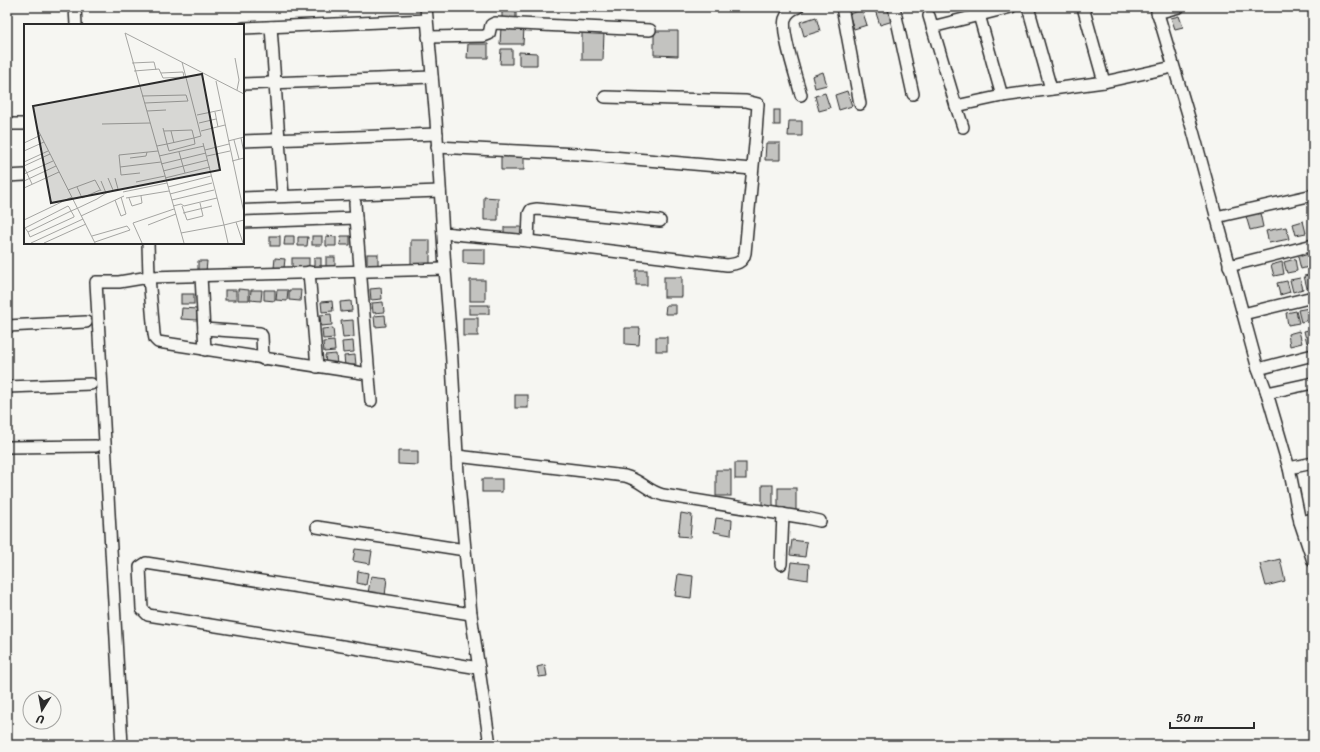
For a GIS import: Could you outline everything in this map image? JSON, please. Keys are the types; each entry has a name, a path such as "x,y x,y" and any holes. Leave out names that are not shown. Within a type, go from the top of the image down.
{"street":[{"path":"75,7 76,24"},
{"path":"426,7 437,134 451,344 456,456 471,614 490,745"},
{"path":"798,7 792,10 785,18 784,32 801,95"},
{"path":"842,7 860,104"},
{"path":"894,7 913,94"},
{"path":"963,127 930,22 979,15 1011,7"},
{"path":"1028,7 1051,89"},
{"path":"1083,7 1104,82"},
{"path":"1179,7 1157,10 1193,131 1258,369 1267,393 1289,468 1300,522 1313,561"},
{"path":"979,15 1002,96"},
{"path":"244,28 427,20"},
{"path":"428,37 484,36 489,34 491,25 495,23 650,30"},
{"path":"271,27 283,196"},
{"path":"956,106 1002,96 1104,82 1173,67"},
{"path":"244,84 432,77"},
{"path":"443,233 528,241 719,264 734,265 740,262 744,258 745,253 748,169 756,133 758,104 749,102 605,97"},
{"path":"7,124 24,124"},
{"path":"244,141 437,134"},
{"path":"437,147 577,154 748,169"},
{"path":"7,176 24,175"},
{"path":"244,198 440,191"},
{"path":"1216,217 1313,195"},
{"path":"355,203 371,401"},
{"path":"528,241 529,214 531,210 537,209 660,221"},
{"path":"244,222 356,218"},
{"path":"148,244 149,277 155,339 158,342 162,344 369,374"},
{"path":"1229,266 1313,245"},
{"path":"122,745 96,282 119,282 149,277 445,269"},
{"path":"309,272 317,367"},
{"path":"201,276 205,350"},
{"path":"1243,314 1313,297"},
{"path":"7,326 86,322"},
{"path":"204,329 260,333 262,336 263,359"},
{"path":"1258,369 1313,355"},
{"path":"1267,393 1313,383"},
{"path":"7,387 91,384"},
{"path":"7,447 96,446"},
{"path":"456,456 626,476 633,478 655,493 820,521"},
{"path":"1289,468 1313,462"},
{"path":"781,564 783,514"},
{"path":"1300,522 1313,519"},
{"path":"318,528 465,550"},
{"path":"471,614 146,563 140,567 142,609 148,615 479,668"}],"building":[{"path":"874,7 889,7 893,21 880,25"},
{"path":"502,10 516,11 516,20 502,20"},
{"path":"862,10 867,25 854,29 849,14"},
{"path":"1179,16 1183,27 1175,29 1171,18"},
{"path":"816,17 820,31 804,36 800,22"},
{"path":"501,27 524,28 523,44 500,44"},
{"path":"654,31 678,31 678,56 654,55"},
{"path":"582,32 604,32 603,60 582,60"},
{"path":"468,44 488,44 488,58 467,58"},
{"path":"501,49 512,49 512,64 500,64"},
{"path":"519,52 537,53 537,65 519,65"},
{"path":"823,72 827,85 815,88 812,76"},
{"path":"847,91 852,106 839,110 835,95"},
{"path":"825,93 830,108 819,111 815,96"},
{"path":"774,110 780,110 780,125 774,125"},
{"path":"789,121 802,121 802,136 788,136"},
{"path":"766,143 780,143 780,160 765,160"},
{"path":"501,153 524,154 524,170 501,170"},
{"path":"484,197 498,198 498,220 484,220"},
{"path":"1260,213 1263,227 1250,230 1246,216"},
{"path":"1303,221 1306,233 1296,235 1293,224"},
{"path":"504,227 521,227 520,237 504,236"},
{"path":"1286,227 1289,239 1269,243 1266,231"},
{"path":"270,236 280,236 280,246 270,246"},
{"path":"285,236 294,236 294,245 284,245"},
{"path":"312,236 322,236 322,245 312,245"},
{"path":"326,236 336,237 336,246 326,246"},
{"path":"341,236 350,236 350,245 340,245"},
{"path":"298,237 308,237 307,246 298,246"},
{"path":"411,240 430,240 430,266 411,266"},
{"path":"463,249 485,249 485,264 463,263"},
{"path":"367,254 378,254 378,269 367,269"},
{"path":"1309,254 1312,266 1301,269 1298,257"},
{"path":"326,257 335,257 335,268 326,268"},
{"path":"275,258 285,259 284,268 274,268"},
{"path":"292,258 309,258 309,267 292,267"},
{"path":"314,258 321,258 321,267 314,267"},
{"path":"1295,259 1297,271 1287,273 1284,262"},
{"path":"198,261 207,261 206,272 198,272"},
{"path":"1282,262 1284,274 1274,276 1271,265"},
{"path":"636,270 647,270 647,285 636,285"},
{"path":"1313,274 1313,286 1307,288 1304,276"},
{"path":"664,277 682,277 682,297 664,297"},
{"path":"1300,278 1303,289 1293,292 1290,280"},
{"path":"470,280 485,280 485,301 470,301"},
{"path":"1287,281 1290,292 1280,295 1277,283"},
{"path":"381,288 382,299 371,300 370,289"},
{"path":"238,289 249,290 249,300 238,300"},
{"path":"225,290 236,290 236,300 225,300"},
{"path":"251,290 262,290 261,301 250,300"},
{"path":"264,290 275,290 275,301 264,300"},
{"path":"277,290 288,290 287,301 276,300"},
{"path":"289,290 301,290 300,301 289,300"},
{"path":"181,294 194,294 194,304 181,304"},
{"path":"332,301 333,311 322,312 321,302"},
{"path":"351,301 352,311 341,312 340,302"},
{"path":"383,302 384,312 373,313 372,303"},
{"path":"469,305 489,305 489,314 469,314"},
{"path":"666,305 676,305 676,314 665,314"},
{"path":"182,308 197,309 197,320 181,319"},
{"path":"1309,308 1312,319 1301,322 1298,310"},
{"path":"1296,311 1299,323 1288,325 1286,313"},
{"path":"331,314 332,325 321,326 320,315"},
{"path":"385,315 386,326 375,327 374,316"},
{"path":"463,318 478,318 478,336 463,336"},
{"path":"353,320 354,337 343,338 341,321"},
{"path":"333,328 334,338 323,339 322,329"},
{"path":"625,328 640,328 639,345 625,344"},
{"path":"1313,329 1313,342 1307,343 1304,331"},
{"path":"1299,331 1302,343 1290,346 1288,334"},
{"path":"656,337 667,337 667,351 656,351"},
{"path":"334,341 335,351 324,352 323,342"},
{"path":"353,341 354,352 343,353 342,342"},
{"path":"336,354 337,365 326,366 325,355"},
{"path":"355,355 356,365 345,366 344,356"},
{"path":"515,395 528,395 528,408 515,408"},
{"path":"398,451 418,451 418,465 398,464"},
{"path":"735,463 746,463 746,479 735,479"},
{"path":"716,470 731,470 731,496 716,496"},
{"path":"482,479 502,479 502,492 482,492"},
{"path":"762,485 773,485 773,506 762,506"},
{"path":"778,488 796,488 796,511 778,511"},
{"path":"681,513 692,515 690,537 678,536"},
{"path":"716,518 732,520 731,535 714,532"},
{"path":"792,540 807,542 805,557 790,555"},
{"path":"355,549 372,551 370,564 353,561"},
{"path":"1280,559 1285,581 1266,586 1260,564"},
{"path":"791,562 809,564 808,580 789,577"},
{"path":"358,571 368,573 366,585 357,583"},
{"path":"678,574 693,576 691,598 675,596"},
{"path":"371,576 387,578 385,596 368,593"},
{"path":"545,665 547,676 539,677 537,667"}]}
